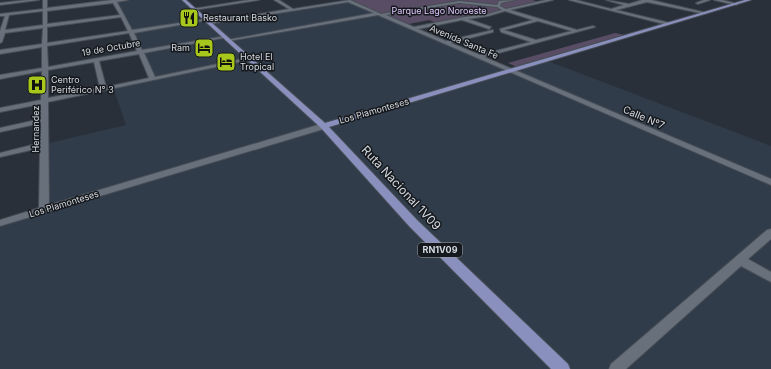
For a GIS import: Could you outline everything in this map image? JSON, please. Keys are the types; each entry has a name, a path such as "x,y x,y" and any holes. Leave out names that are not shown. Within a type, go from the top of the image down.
{"main road":[{"name":"RN1V09","path":"184,0 324,126"},
{"name":"Los Piamonteses","path":"324,126 749,0"},
{"name":"Ruta Nacional 1V09","path":"324,126 413,223 562,369"}],"street":[{"path":"0,4 37,0"},
{"name":"Hernandez","path":"44,210 46,45 45,0"},
{"path":"0,16 126,0"},
{"path":"194,9 212,4 257,0"},
{"path":"276,0 293,10"},
{"path":"311,0 322,5"},
{"path":"0,52 46,45 89,35 131,32 293,10 348,0"},
{"name":"Avenida Santa Fe","path":"348,0 510,71"},
{"path":"512,0 500,2 498,6 579,31"},
{"path":"413,29 462,18 488,15 507,9 551,0"},
{"path":"570,0 669,24"},
{"path":"574,0 612,10 648,0 705,13"},
{"path":"608,0 630,5"},
{"path":"698,3 708,0"},
{"path":"716,0 736,4"},
{"path":"114,1 131,32 153,79"},
{"name":"19 de Octubre","path":"0,77 450,1 498,6"},
{"path":"0,42 1,32 7,15"},
{"path":"1,32 122,16"},
{"path":"462,18 534,43"},
{"path":"445,43 540,19"},
{"path":"86,21 87,27"},
{"path":"480,58 592,27"},
{"path":"0,110 251,59"},
{"path":"96,60 103,89"},
{"name":"Calle Nº7","path":"510,71 771,182"},
{"path":"0,130 45,120"},
{"name":"Los Piamonteses","path":"0,223 324,126"},
{"path":"0,155 45,144"},
{"path":"616,369 771,233"},
{"path":"740,260 771,277"}],"shaded area":[{"path":"184,0 210,23 349,1 510,71 545,60 771,146 771,369 0,369 0,223 44,210 45,144 126,125 113,87 153,79 115,1"}],"green space":[{"name":"Parque Lago Noroeste","path":"349,0 532,0 540,2 488,15 437,23 429,20 404,25"},
{"path":"615,33 625,35 517,67 508,63"}],"place":[{"name":"Restaurant Basko","path":"189,18"},
{"name":"Ram","path":"204,48"},
{"name":"Hotel El Tropical","path":"226,62"},
{"name":"Centro Periférico N° 3","path":"37,85"}]}
